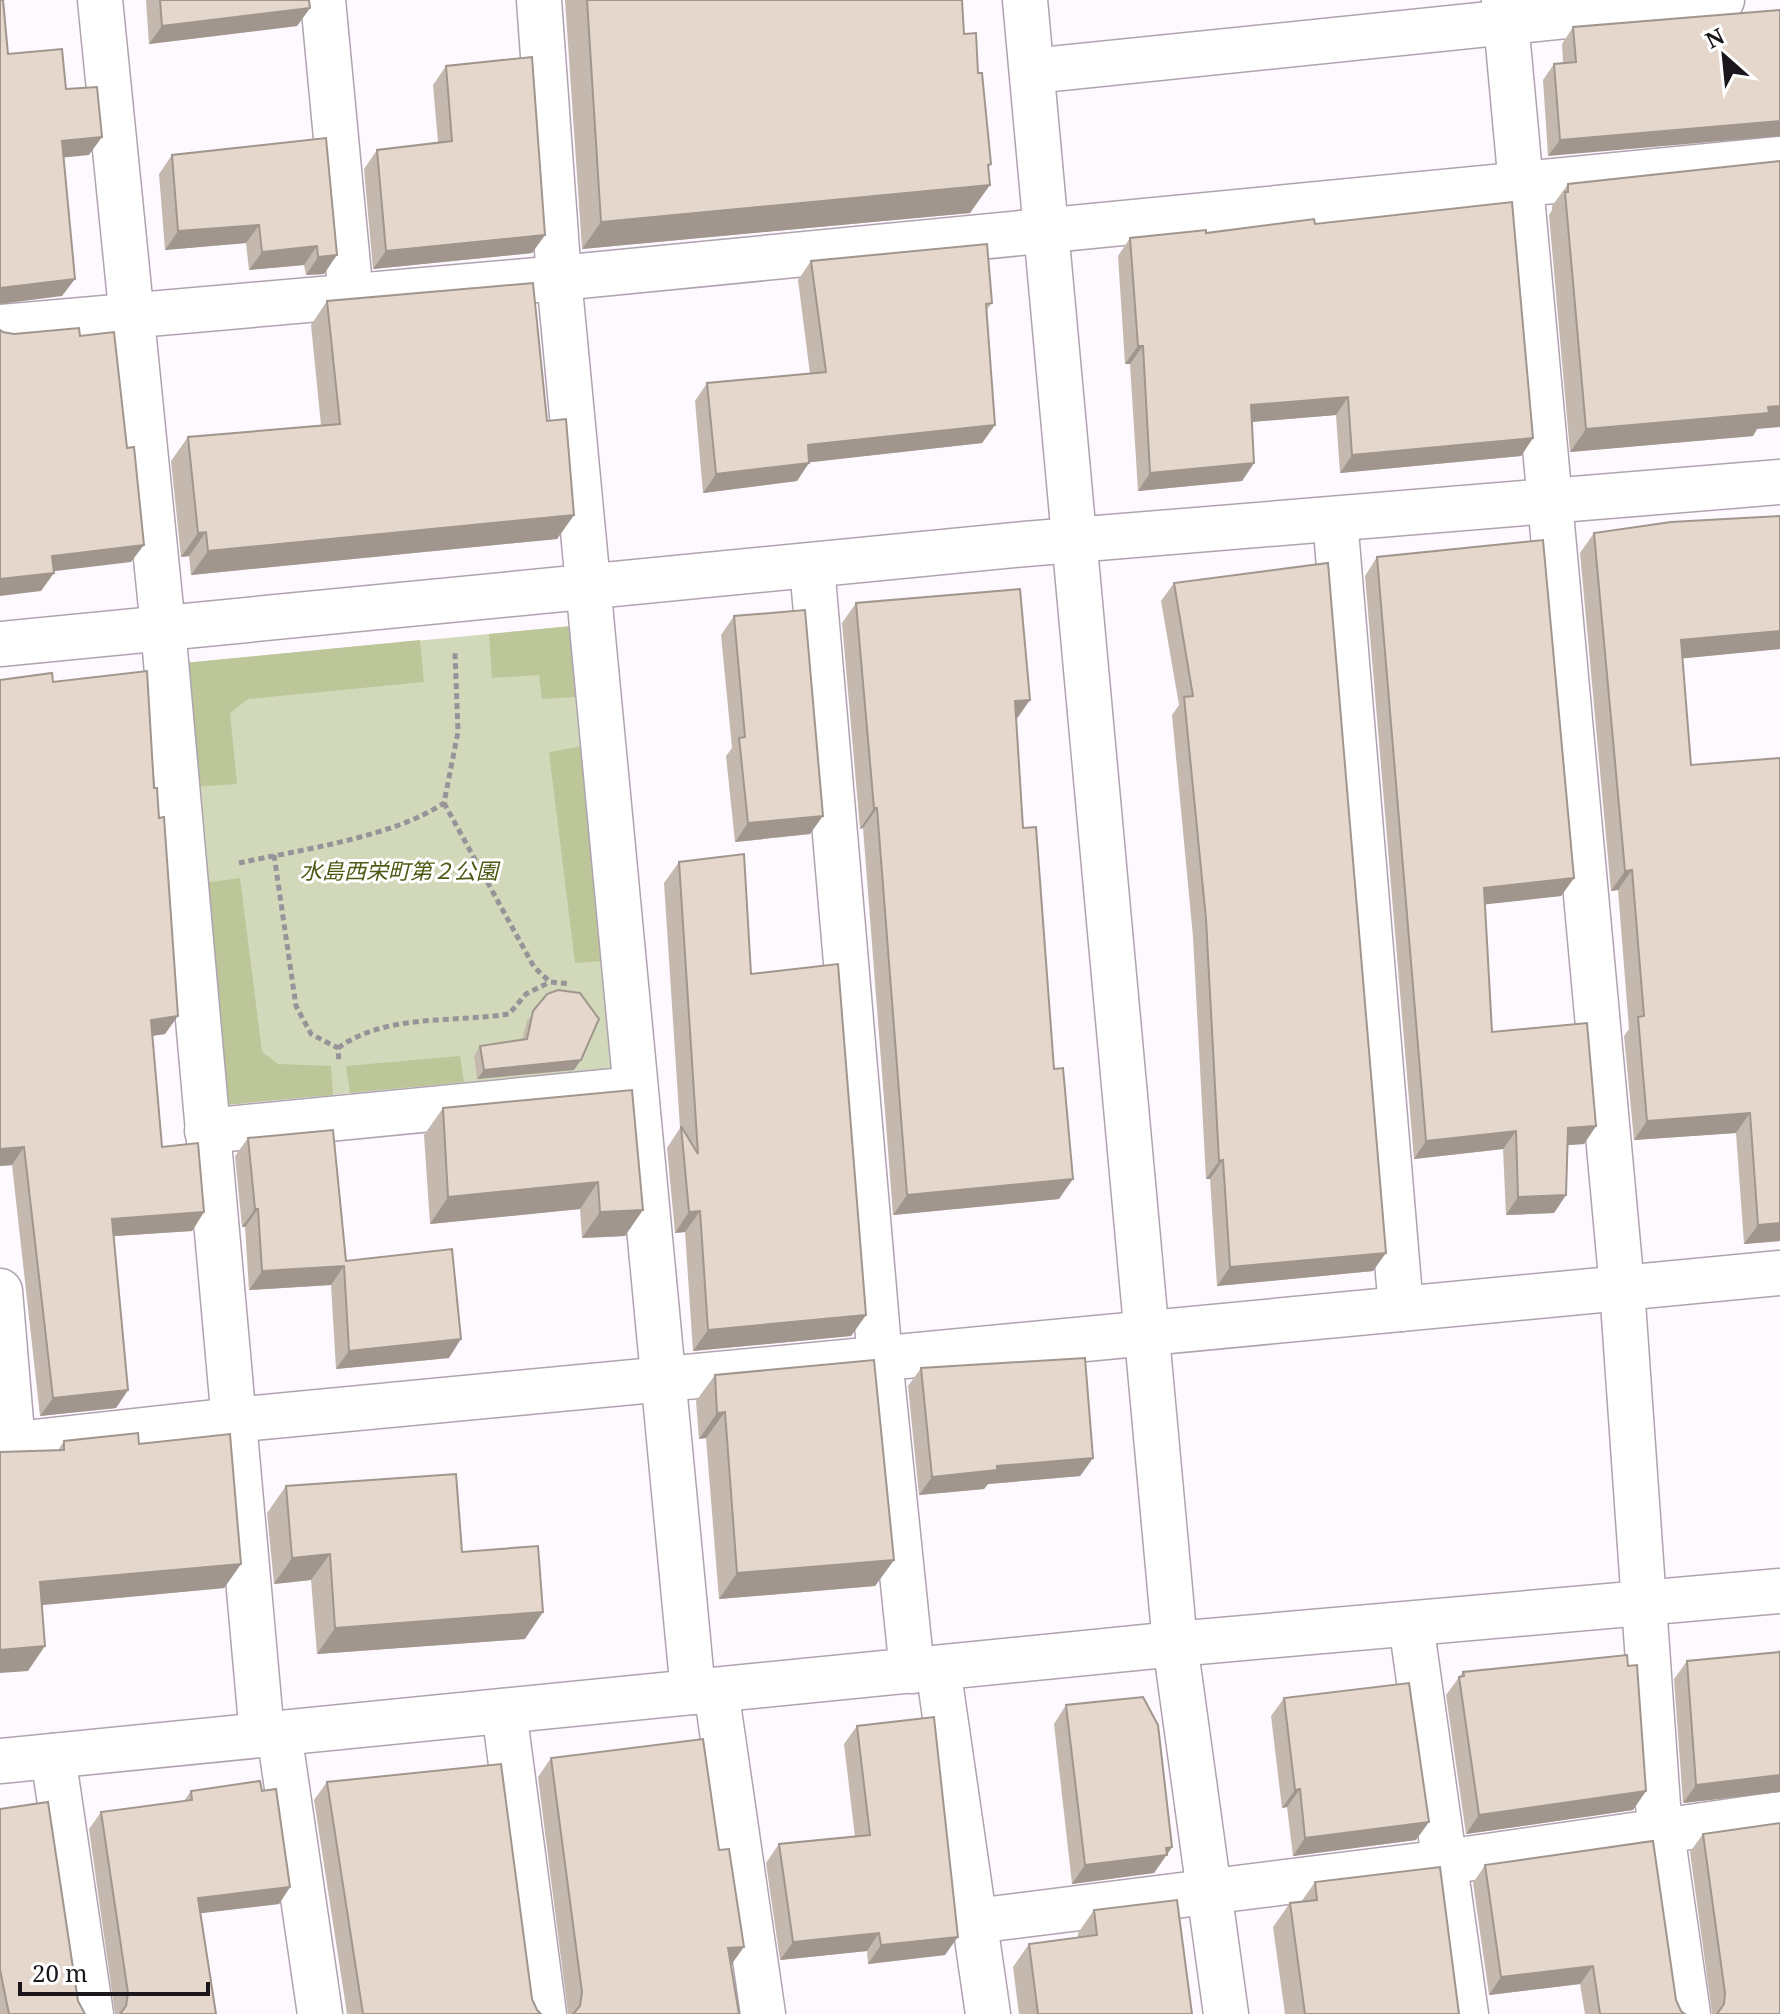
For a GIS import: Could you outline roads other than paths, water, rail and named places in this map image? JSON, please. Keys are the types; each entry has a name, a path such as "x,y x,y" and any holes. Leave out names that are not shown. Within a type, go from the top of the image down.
{"street":[{"path":"100,0 163,628 233,1420 271,1734 320,2014"},
{"path":"323,0 351,297"},
{"path":"539,0 559,278 663,1380 704,1691 763,2014"},
{"path":"1025,0 1175,1644 1226,2014"},
{"path":"1032,71 1505,12 1722,0"},
{"path":"1505,12 1622,1288 1642,1603 1662,1831 1688,2014"},
{"path":"0,327 559,278 1780,159"},
{"path":"0,644 1075,540 1780,482"},
{"path":"1335,519 1401,1309"},
{"path":"812,566 880,1359 925,1669 975,1921 988,2014"},
{"path":"207,1131 635,1089"},
{"path":"0,1291 7,1446 233,1420 1780,1273"},
{"path":"0,1761 1175,1644 1780,1591"},
{"path":"1411,1624 1466,2014"},
{"path":"504,1711 544,2014"},
{"path":"53,1756 91,2014"},
{"path":"975,1921 1445,1862 1780,1814"}],"park label":[{"name":"水島西栄町第２公園","path":"399,871"}]}
